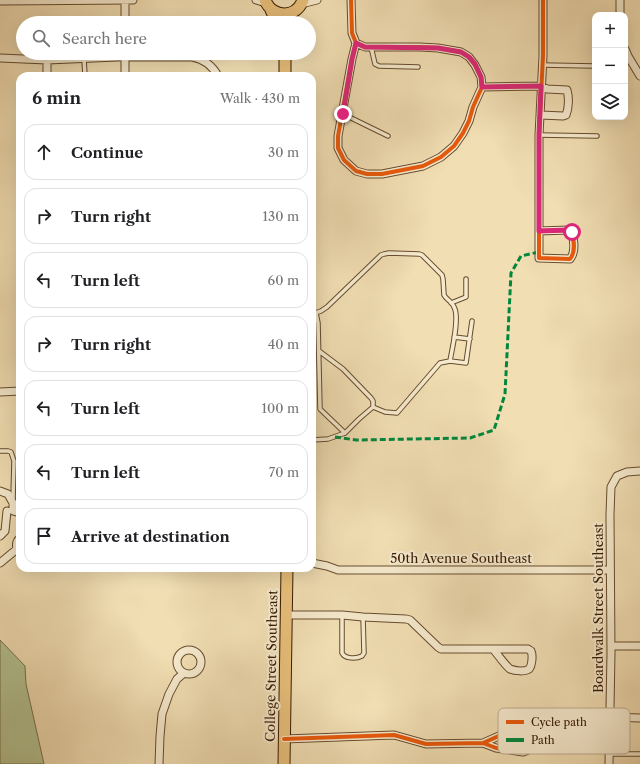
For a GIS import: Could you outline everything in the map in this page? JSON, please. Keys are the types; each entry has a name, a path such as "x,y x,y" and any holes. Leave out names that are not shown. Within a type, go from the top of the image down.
{"main road":[{"path":"265,3 280,14 290,13 300,5"},
{"path":"265,3 273,16"},
{"path":"294,16 300,5"},
{"path":"285,60 285,72"},
{"name":"College Street Southeast","path":"284,764 287,572"}],"street":[{"path":"124,0 125,16"},
{"path":"0,1 133,0"},
{"path":"300,5 316,0"},
{"path":"351,0 352,33 356,43 338,136 338,148 344,160 356,170 367,174 382,174 423,166 441,156 454,146 469,121 473,107 482,87 481,77 475,64 469,57 461,52 438,48 365,47 356,43"},
{"path":"539,231 568,230 572,232 574,251 572,257 570,259 539,258 539,231 539,135 541,115 543,0"},
{"path":"620,0 620,12"},
{"path":"628,56 640,76"},
{"path":"0,58 16,59"},
{"path":"47,60 47,72"},
{"path":"125,60 125,72"},
{"path":"202,60 209,64 216,72"},
{"path":"482,87 541,86 547,89 567,90 568,111 566,115 541,115"},
{"path":"0,392 16,391"},
{"name":"Boardwalk Street Southeast","path":"610,708 611,488 617,476 627,472 640,471"},
{"path":"0,491 8,494 13,503 5,531 0,536"},
{"path":"0,563 16,552"},
{"name":"50th Avenue Southeast","path":"316,564 338,570 610,570"},
{"path":"287,615 342,615 363,618 406,619 410,620 441,649 528,649 532,653 530,668 522,671 510,669 494,650"},
{"path":"611,646 640,646"},
{"path":"159,764 162,714 169,694 177,679 184,673"},
{"path":"284,739 394,735 426,744 483,743 498,748"},
{"path":"483,743 498,736"},
{"name":"Boardwalk Street Southeast","path":"609,754 609,764"}],"lane":[{"path":"371,47 375,64 379,66 418,67"},
{"path":"84,60 84,72"},
{"path":"542,65 592,66"},
{"path":"343,114 388,136"},
{"path":"539,135 597,136"},
{"path":"316,313 327,307 381,255 389,253 422,255 442,275 444,295 454,306 456,316 450,361"},
{"path":"451,303 466,297 466,279"},
{"path":"316,318 318,323 320,409 345,434"},
{"path":"373,408 398,414 440,363 450,361 466,363 472,321"},
{"path":"454,337 470,339"},
{"path":"319,351 343,369 371,398 373,401 373,408"},
{"path":"316,440 328,439 345,434 359,419 373,408"},
{"path":"0,451 11,452 14,461 13,503"},
{"path":"342,615 342,653 347,658 359,658 364,653 363,618"},
{"path":"609,754 640,754"}],"green space":[{"path":"0,640 25,666 26,684 44,764 0,764"}],"marked path":[{"path":"335,437 356,440 470,438 494,430 505,394 511,273 521,256 539,252"}],"cycle path":[{"path":"351,0 352,33 356,43 338,136 338,148 344,160 356,171 367,174 382,174 423,166 441,157 454,146 463,133 482,87 481,77 475,65 469,57 461,52 420,47 365,47 356,43"},
{"path":"539,231 568,230 572,232 574,250 570,259 539,258 539,135 543,56 543,0"},
{"path":"284,739 394,735 426,744 483,743"},
{"path":"483,743 498,736"},
{"path":"483,743 498,748"}],"route":[{"path":"343,114 356,43 365,47 420,47 461,52 469,57 475,64 481,77 482,87 541,86 539,135 539,231 568,230 572,232"}]}
